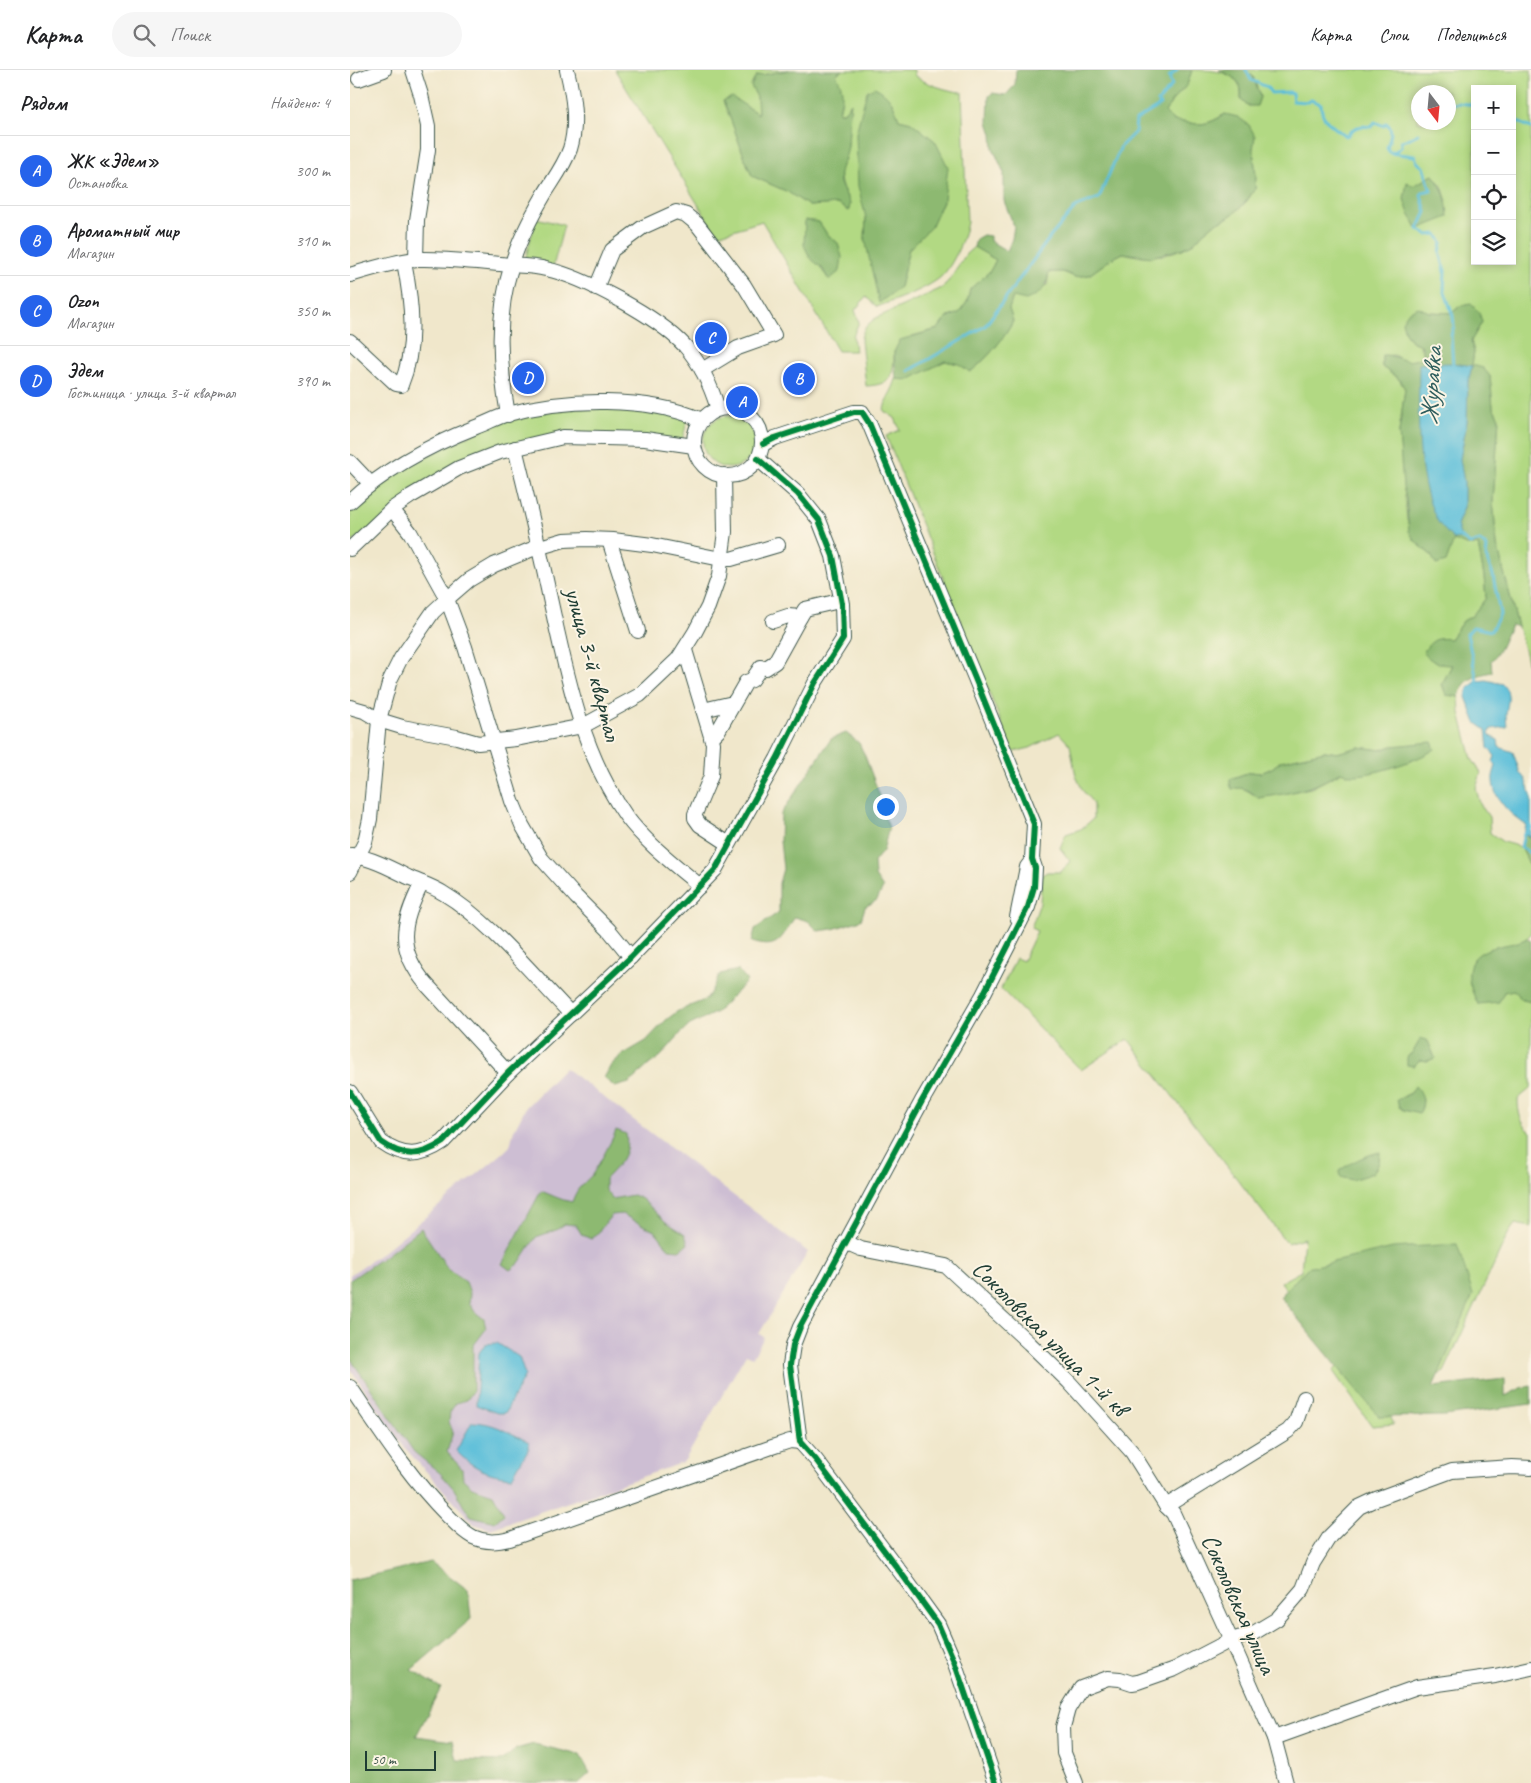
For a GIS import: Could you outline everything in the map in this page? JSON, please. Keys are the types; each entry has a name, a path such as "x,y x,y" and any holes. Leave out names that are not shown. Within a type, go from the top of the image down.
{"street":[{"path":"359,79 384,70"},
{"path":"350,341 396,384 401,385 408,358 411,324 410,261 428,150 428,126 413,70"},
{"path":"508,414 500,362 500,333 511,265 532,215 557,175 570,148 574,117 567,70"},
{"path":"596,288 612,250 643,227 676,212 686,215 698,224 744,285 774,335 738,348 702,370"},
{"path":"350,275 410,261 545,268 596,288 662,327 684,346 702,370 712,387 718,409"},
{"path":"350,502 370,483 440,442 508,414 571,404 617,402 659,406 702,420"},
{"path":"757,424 769,431 778,430 865,406 869,423 1034,824 1032,859 1027,867 1012,935 983,995 922,1101 800,1327 793,1345 790,1365 800,1442 816,1460 938,1624 954,1661 996,1783"},
{"path":"729,407 740,409 752,417 761,431 763,444 758,459 750,469 739,475 724,476 714,473 700,463 695,452 693,440 698,425 709,414 718,409 729,407"},
{"path":"763,444 775,438 854,412 862,412 869,423"},
{"path":"350,549 392,509 459,468 492,454 563,437 645,439 694,446"},
{"name":"улица 3-й квартал","path":"515,448 566,668 583,726 602,775 627,817 666,858 700,886"},
{"path":"350,1092 381,1142 399,1152 416,1154 426,1152 443,1142 508,1073 631,957 715,870 777,759 815,683 843,639 842,604 833,556 819,520 798,494 758,459"},
{"path":"350,462 370,483"},
{"path":"350,707 364,711 379,720 409,729 478,743 494,742 583,726 640,695 666,672 685,650 708,607 719,576 725,532 724,476"},
{"path":"392,509 410,532 447,599 465,647 512,801 522,825 541,858 609,930 631,957"},
{"path":"350,872 354,855 365,842 370,819 379,720 390,680 401,658 433,612 469,580 514,556 564,540 609,540 652,545 721,559 731,559 778,544"},
{"path":"609,540 638,631"},
{"path":"712,738 746,682 752,680 761,667 766,668 775,662 805,609 835,602"},
{"path":"773,621 788,616 800,617"},
{"path":"685,650 713,743 712,776 695,814 695,818 700,824 729,844"},
{"path":"703,710 733,703"},
{"path":"354,855 388,867 422,883 441,892 464,907 490,930 571,1014"},
{"path":"422,883 415,896 404,928 405,944 410,962 416,973 508,1073"},
{"name":"Соколовская улица 1-й кв","path":"845,1242 861,1249 946,1266 1068,1382 1132,1452"},
{"path":"350,1387 405,1465 437,1505 461,1529 473,1537 485,1541 497,1542 510,1539 772,1447 790,1441 800,1442"},
{"path":"1166,1506 1288,1431 1296,1422 1304,1398"},
{"name":"Соколовская улица","path":"1132,1452 1172,1513 1274,1738 1286,1783"},
{"path":"1076,1783 1064,1753 1063,1727 1068,1709 1081,1688 1108,1678 1132,1683 1138,1682 1175,1669 1231,1640 1252,1634 1277,1619 1304,1588 1313,1563 1330,1536 1359,1507 1444,1473 1504,1468 1531,1468"},
{"path":"1274,1738 1417,1687 1495,1676 1531,1668"}],"shaded area":[{"path":"565,1068 808,1252 759,1334 764,1337 753,1357 746,1354 682,1463 490,1529 474,1524 403,1446 350,1368 350,1275 383,1252 503,1153 510,1146 514,1130 526,1107"}],"green space":[{"path":"615,70 789,70 756,76 751,86 757,97 758,114 732,98 723,101 748,167 752,176 788,192 809,206 838,204 848,211 850,204 841,184 839,171 845,159 848,145 850,104 844,112 839,112 842,99 836,74 843,70 914,70 914,75 930,84 962,92 967,222 960,245 948,269 937,280 923,288 877,307 866,297 855,310 859,322 853,336 855,351 838,351 762,221 717,235","holes":["892,102 899,119 911,122 944,199 931,227 909,249 900,287 865,239 866,218","805,220 819,222 827,234 838,243 829,280 821,268"]},
{"path":"789,70 843,70 836,74 842,92 839,112 844,112 851,103 848,146 839,178 850,204 849,211 838,204 809,206 788,192 752,176 723,101 732,97 758,114 757,97 751,86 756,76"},
{"path":"1016,70 1192,70 1187,85 1172,101 1165,112 1174,121 1200,124 1211,122 1225,114 1238,117 1249,125 1255,136 1253,149 1256,176 1255,189 1237,211 1214,224 1194,243 1182,249 1151,257 1123,253 1089,275 1075,277 1063,272 1049,272 1045,286 1036,295 1026,300 1013,297 1009,309 1013,321 1010,327 994,349 970,372 959,364 945,361 909,380 896,379 894,352 900,340 938,329 946,318 959,313 967,302 970,289 990,271 996,260 974,247 976,239 983,235 990,236 990,241 1007,251 1012,239 1014,226 1004,201 1004,173 993,148 992,134 988,122 989,96 992,93 1006,95 1015,85"},
{"path":"1192,70 1209,70 1232,77 1238,82 1241,89 1241,99 1247,106 1257,105 1260,97 1253,76 1245,70 1531,70 1531,677 1497,545 1493,501 1499,418 1493,407 1490,376 1472,366 1474,352 1471,341 1482,322 1460,306 1452,313 1429,312 1405,332 1411,341 1421,345 1420,347 1425,356 1415,361 1404,362 1394,355 1382,356 1382,367 1399,379 1405,389 1399,432 1407,520 1415,541 1431,555 1446,562 1453,539 1466,545 1478,545 1486,598 1472,616 1463,621 1450,639 1452,665 1442,684 1446,694 1459,697 1460,713 1472,759 1481,773 1476,788 1480,804 1489,817 1490,833 1503,842 1521,847 1531,868 1531,934 1517,943 1489,949 1469,983 1478,1004 1514,989 1520,999 1531,1002 1531,1088 1518,1099 1518,1109 1524,1125 1531,1132 1531,1227 1515,1224 1508,1234 1444,1372 1383,1403 1394,1424 1372,1426 1333,1371 1340,1364 1281,1282 1301,1271 1304,1238 1287,1243 1128,1039 1081,1070 1001,989 1016,958 1023,961 1037,931 1031,928 1040,903 1042,875 1047,872 1061,872 1070,861 1060,848 1066,834 1081,829 1093,819 1093,803 1083,791 1076,776 1070,745 1059,733 1030,748 1013,752 886,436 900,430 895,418 884,411 896,379 909,379 945,361 959,364 970,372 994,349 1010,327 1013,321 1009,309 1013,296 1047,285 1049,272 1063,272 1075,277 1089,275 1123,253 1137,256 1164,255 1182,249 1194,243 1214,224 1227,218 1247,201 1255,189 1256,176 1253,149 1255,136 1225,114 1210,122 1200,124 1174,121 1165,112 1172,101 1187,85","holes":["1433,175 1442,186 1447,201 1416,228 1407,182 1413,186","1392,746 1311,788 1258,798 1230,779 1250,772 1261,773 1281,761 1325,751 1337,753 1359,747 1381,750","1431,1048 1435,1058 1428,1061 1407,1057 1413,1052","1411,1093 1423,1099 1422,1107 1418,1114 1404,1096"]},
{"path":"1219,70 1245,70 1253,76 1260,97 1257,106 1247,106 1241,99 1239,83 1233,77"},
{"path":"874,87 887,96 893,104 899,119 911,122 935,141 948,167 944,199 931,227 909,249 900,287 879,303 865,239 866,218 858,186 856,133 867,91"},
{"path":"1433,175 1444,195 1448,217 1418,229 1409,214 1404,199 1407,182 1413,186"},
{"path":"536,218 564,225 553,267 525,260"},
{"path":"805,220 819,222 827,234 838,243 842,257 840,271 829,280 822,268 810,258 804,245"},
{"path":"974,247 996,260 990,271 971,289 967,302 959,313 946,318 938,329 912,336 894,352 892,373 889,378 881,384 866,386 861,340 866,327 876,318 942,288 951,278 966,254"},
{"path":"1471,304 1479,312 1482,322 1471,341 1474,352 1472,365 1483,368 1490,376 1493,407 1499,418 1493,501 1497,545 1518,627 1511,625 1500,648 1491,661 1492,672 1467,682 1463,686 1459,697 1446,695 1442,684 1452,665 1436,662 1423,652 1435,640 1450,639 1463,621 1472,616 1486,598 1478,545 1466,545 1454,540 1446,562 1436,565 1431,555 1415,541 1409,531 1403,487 1399,432 1405,389 1399,379 1382,367 1382,355 1389,355 1407,361 1425,356 1421,345 1411,341 1405,332 1402,321 1408,312 1418,307 1429,312 1452,313 1460,306","holes":["1453,363 1472,366 1468,382 1467,422 1460,459 1464,482 1464,507 1457,525"]},
{"path":"610,408 649,411 688,418 682,441 565,433 467,458 350,543 350,509 364,496 403,468 498,421 561,409"},
{"path":"729,416 739,418 747,424 753,432 755,442 753,452 747,460 739,466 729,468 719,466 711,460 705,452 703,442 705,432 711,424 719,418"},
{"path":"846,733 859,743 865,756 889,827 883,851 874,862 875,876 883,888 877,900 865,907 861,920 833,929 818,931 808,921 795,917 783,936 774,943 769,945 752,942 755,929 779,912 779,883 783,869 780,841 781,814 831,739"},
{"path":"1432,742 1435,749 1407,762 1360,775 1340,772 1321,783 1291,792 1258,798 1246,790 1240,788 1232,789 1230,784 1230,779 1250,772 1261,773 1281,761 1325,751 1337,753 1359,747 1381,750 1392,746"},
{"path":"1524,834 1531,837 1531,868 1521,847"},
{"path":"1527,938 1531,941 1531,1002 1520,999 1514,990 1504,992 1499,1002 1478,1004 1469,980 1470,965 1474,959 1480,953 1489,949"},
{"path":"738,970 747,981 717,1012 690,1025 661,1056 629,1083 615,1087 604,1078 611,1065 622,1055 646,1041 666,1020 678,1011 707,999 720,974"},
{"path":"1421,1038 1428,1041 1435,1058 1428,1061 1420,1060 1414,1066 1407,1065 1407,1057 1413,1052"},
{"path":"1415,1086 1423,1099 1419,1114 1403,1110 1399,1107 1397,1100 1411,1093"},
{"path":"616,1130 626,1134 625,1154 605,1179 605,1190 612,1199 633,1195 642,1199 666,1222 685,1234 688,1244 679,1250 669,1249 656,1232 622,1214 612,1215 591,1239 582,1235 576,1225 565,1224 556,1230 536,1237 519,1263 510,1270 502,1264 541,1191 572,1202 578,1190 597,1167"},
{"path":"1380,1152 1379,1163 1373,1173 1352,1180 1340,1177 1339,1171 1348,1165"},
{"path":"421,1228 448,1269 466,1282 470,1293 469,1303 475,1312 484,1319 486,1329 473,1346 473,1391 467,1400 456,1403 450,1412 449,1422 453,1432 447,1452 462,1469 463,1479 472,1487 493,1494 504,1514 495,1522 471,1516 454,1489 440,1473 414,1452 350,1358 350,1280"},
{"path":"1457,1244 1473,1295 1433,1387 1505,1379 1505,1396 1521,1388 1531,1386 1531,1404 1445,1416 1379,1417 1280,1297 1307,1268 1393,1248"},
{"path":"431,1562 468,1590 471,1619 411,1670 441,1688 416,1736 452,1741 457,1760 502,1761 516,1749 534,1744 580,1755 590,1773 579,1783 350,1783 350,1580"}],"water":[{"path":"1453,363 1472,366 1468,382 1467,422 1460,459 1464,482 1464,507 1457,525 1461,538 1453,539 1438,522 1430,504 1421,465 1419,364"},
{"path":"1486,680 1503,684 1506,688 1508,699 1507,727 1491,729 1489,735 1498,740 1499,747 1513,752 1520,773 1525,779 1531,795 1531,837 1524,834 1526,825 1509,812 1496,794 1493,779 1496,765 1493,762 1495,756 1488,748 1486,730 1476,723 1466,697 1468,688 1477,681"},
{"path":"497,1343 519,1357 525,1375 505,1413 497,1413 476,1405 479,1353 485,1344"},
{"path":"472,1422 494,1426 529,1442 529,1448 512,1477 481,1470 456,1451"}],"waterway":[{"path":"909,371 985,326 1051,236 1076,207 1099,198 1121,146 1135,132 1136,120 1161,105 1158,102 1172,85 1169,77 1177,70"},
{"name":"Журавка","path":"1246,70 1251,80 1267,87 1271,93 1289,92 1292,93 1293,101 1308,102 1311,100 1321,104 1325,119 1345,136 1358,127 1371,127 1375,122 1384,126 1386,123 1391,131 1387,148 1390,153 1415,156 1417,162 1423,167 1431,190 1423,192 1421,195 1426,212 1418,229 1427,235 1437,234 1442,243 1440,252 1445,271 1444,289 1453,316 1454,326 1451,335 1453,366"},
{"path":"1456,103 1471,104"},
{"path":"1516,121 1531,128"},
{"path":"1391,153 1401,147 1401,141 1418,134"},
{"name":"Журавка","path":"1459,536 1470,544 1480,541 1487,547 1486,557 1493,575 1500,614 1491,631 1473,627 1467,634 1478,685"},
{"name":"Журавка","path":"1531,827 1524,834 1521,847 1531,854"}],"cycle path":[{"path":"763,444 775,438 854,412 862,412 869,423 1034,824 1032,859 1035,868 1034,887 1028,907 983,995 922,1101 800,1327 793,1345 790,1365 800,1442 816,1460 938,1624 954,1661 996,1783"},
{"path":"350,1092 381,1142 397,1151 412,1154 435,1147 443,1142 508,1073 631,957 715,870 777,759 815,683 843,639 842,604 833,556 819,520 798,494 758,459"}],"place":[{"name":"Ozon","path":"711,338"},
{"name":"Эдем","path":"528,378"},
{"name":"Ароматный мир","path":"799,379"},
{"name":"ЖК «Эдем»","path":"742,402"}]}
